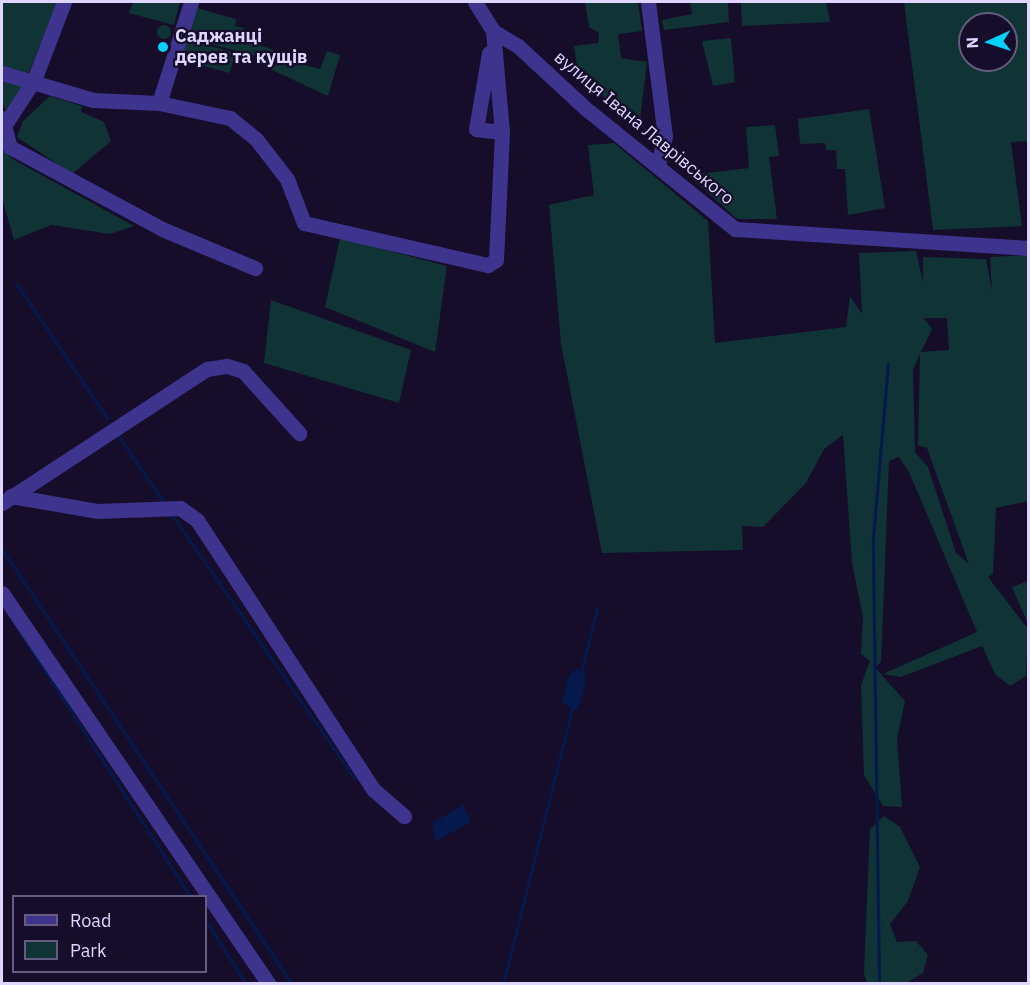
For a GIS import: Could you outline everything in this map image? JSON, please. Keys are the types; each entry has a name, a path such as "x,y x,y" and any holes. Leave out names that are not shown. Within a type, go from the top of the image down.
{"street":[{"path":"64,2 34,80 3,122 10,147 162,229 255,268"},
{"path":"159,103 191,2"},
{"name":"вулиця Івана Лаврівського","path":"475,2 492,38 518,45 585,108 658,164 735,229 1029,248"},
{"path":"648,2 665,136 658,164"},
{"path":"2,73 34,80 93,100 159,103 230,118 256,139 288,179 304,223 488,266 496,260 502,132 492,38"},
{"path":"492,38 476,129 502,132"},
{"path":"7,500 207,369 227,366 243,371 299,433"},
{"path":"7,500 97,511 180,508 197,520 374,790 404,816"},
{"path":"2,593 269,984"}],"green space":[{"path":"2,2 58,2 28,74 30,85 7,114 2,102"},
{"path":"133,2 180,2 174,25 129,13"},
{"path":"585,2 638,2 642,31 618,34 621,58 647,62 639,129 578,74 574,46 598,43 599,33 589,27"},
{"path":"690,2 728,2 729,22 664,30 662,20 692,14"},
{"path":"741,2 826,2 830,22 742,26"},
{"path":"904,2 1028,2 1028,141 1011,142 1022,226 933,230"},
{"path":"197,8 236,19 235,26 244,28 241,39 274,50 271,60 188,38"},
{"path":"164,25 169,27 171,32 169,37 164,39 159,37 157,32 159,27"},
{"path":"731,38 735,82 713,86 702,41"},
{"path":"184,39 235,53 230,73 179,59"},
{"path":"327,51 340,55 328,96 272,70 277,57 320,69"},
{"path":"50,96 82,106 81,112 104,122 111,141 72,174 17,137 23,121"},
{"path":"869,109 885,208 848,215 845,169 837,169 836,150 826,150 825,143 800,144 798,119"},
{"path":"775,125 779,156 769,157 777,219 737,219 688,175 749,168 746,127"},
{"path":"614,143 708,221 715,343 846,327 850,296 862,314 859,253 916,251 923,282 923,257 986,259 992,291 990,257 1028,255 1028,501 996,508 993,574 988,577 1028,629 1026,676 1010,686 995,674 982,646 901,677 883,674 977,632 909,472 899,457 889,461 881,662 875,667 870,662 905,701 897,739 902,807 883,806 864,775 861,685 870,661 861,654 863,617 852,563 843,435 824,449 806,483 763,527 742,526 743,550 602,553 561,344 549,205 594,195 588,145","holes":["924,318 947,318 949,350 921,352 932,329","920,354 918,445 927,448 969,564 956,553 928,467 915,452 913,370"]},
{"path":"2,150 16,161 134,226 110,234 51,225 14,240 2,198"},
{"path":"340,238 447,266 435,352 325,307"},
{"path":"271,300 411,350 399,403 264,363"},
{"path":"1028,581 1028,624 1012,587"},
{"path":"884,816 900,827 920,867 908,901 890,924 897,942 916,941 928,955 923,973 906,983 867,983 864,973 870,829"}],"water":[{"path":"577,668 585,673 585,686 577,711 562,703 569,675"},
{"path":"463,805 471,822 436,841 432,823"}],"waterway":[{"path":"16,283 107,418"},
{"path":"879,984 873,538 888,364"},
{"path":"118,435 164,503"},
{"path":"172,515 354,778"},
{"path":"2,549 292,984"},
{"path":"581,673 597,608"},
{"path":"14,623 189,895"},
{"path":"503,984 572,709"},
{"path":"207,923 246,984"}],"place":[{"name":"Саджанці дерев та кущів","path":"163,47"}]}
